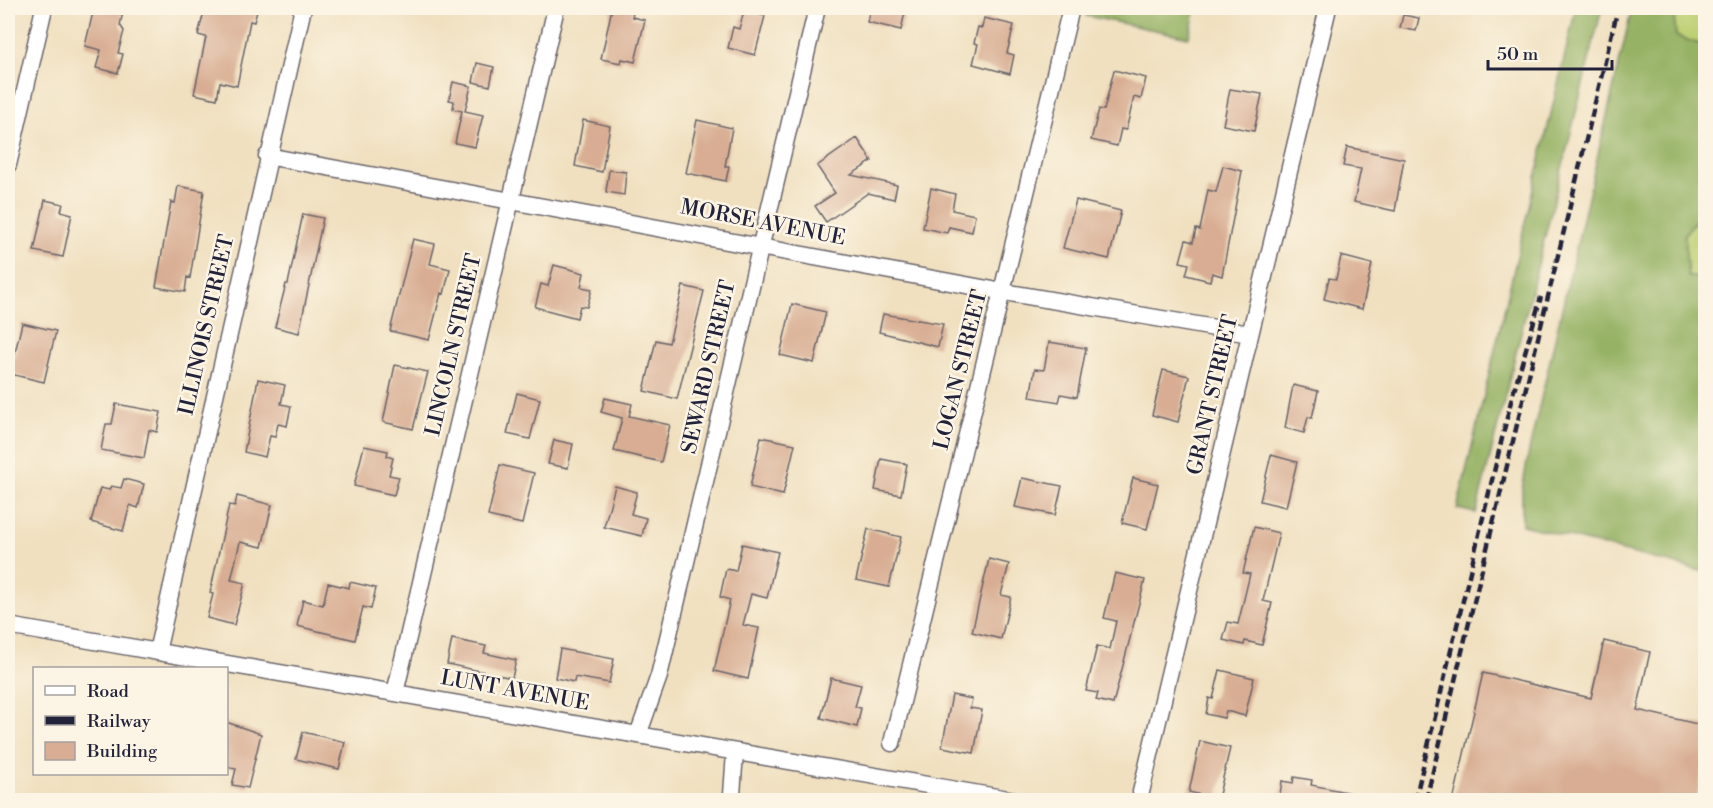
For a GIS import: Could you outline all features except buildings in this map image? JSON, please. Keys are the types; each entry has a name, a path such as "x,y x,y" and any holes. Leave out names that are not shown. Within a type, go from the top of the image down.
{"street":[{"path":"8,165 13,115 44,8"},
{"name":"ILLINOIS STREET","path":"157,652 267,156 303,8"},
{"name":"LINCOLN STREET","path":"395,693 556,8"},
{"name":"SEWARD STREET","path":"638,735 659,676 817,8"},
{"name":"LOGAN STREET","path":"892,743 1004,292 1071,8"},
{"name":"GRANT STREET","path":"1141,792 1328,8"},
{"name":"MORSE AVENUE","path":"267,156 761,245 1004,292 1250,333"},
{"name":"LUNT AVENUE","path":"8,626 1014,801"},
{"path":"735,752 732,795 735,801"}],"green space":[{"path":"1088,8 1196,8 1189,37 1086,16"},
{"path":"1576,8 1602,8 1476,513 1457,509"},
{"path":"1632,8 1673,8 1676,36 1705,46 1705,208 1684,235 1688,277 1705,278 1705,572 1522,525 1522,489 1530,446"},
{"path":"1673,8 1705,8 1705,46 1676,36"},
{"path":"1705,208 1705,278 1688,277 1684,235"}],"railway":[{"path":"1426,800 1618,8"},
{"path":"1415,800 1512,397 1541,297"}]}
